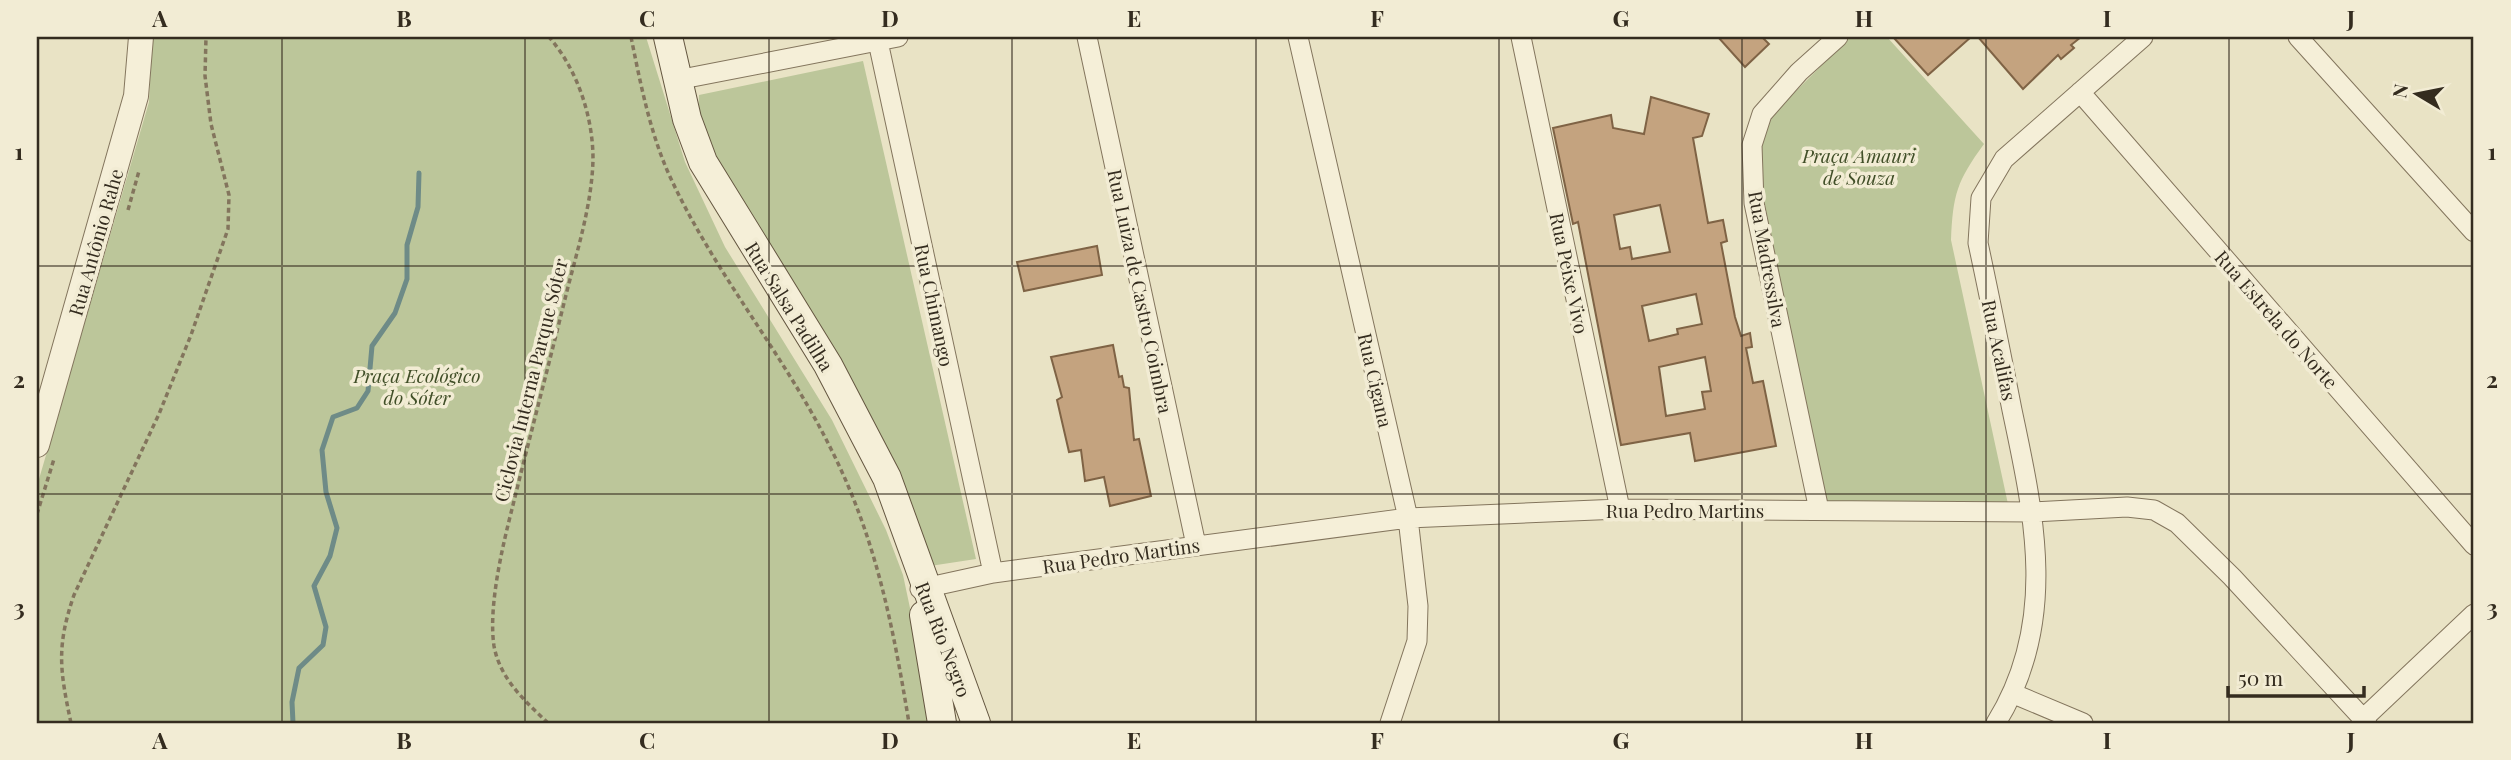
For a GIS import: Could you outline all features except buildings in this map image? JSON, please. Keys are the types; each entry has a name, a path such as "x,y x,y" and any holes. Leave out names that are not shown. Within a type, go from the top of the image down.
{"main road":[{"name":"Rua Salsa Padilha","path":"668,37 687,120 703,162 860,421 903,516 923,583"},
{"name":"Rua Rio Negro","path":"923,583 942,723"},
{"name":"Rua Rio Negro","path":"923,583 976,723"}],"street":[{"name":"Rua Antônio Rahe","path":"37,445 136,96 141,37"},
{"name":"Rua Luiza de Castro Coimbra","path":"1087,37 1196,545"},
{"name":"Rua Cigana","path":"1298,37 1408,518 1418,606 1417,641 1390,723"},
{"name":"Rua Madressilva","path":"1819,510 1755,203 1752,145 1762,114 1799,72 1838,37"},
{"name":"Rua Acalifas","path":"1996,723 2014,694 2027,658 2037,564 2033,512 1978,243 1981,198 2004,159 2143,37"},
{"path":"2298,37 2474,232"},
{"path":"677,80 885,38"},
{"name":"Rua Chimango","path":"885,38 993,573"},
{"name":"Rua Peixe Vivo","path":"1524,39 1620,509"},
{"name":"Rua Estrela do Norte","path":"2080,92 2474,545"},
{"name":"Rua Pedro Martins","path":"923,583 1408,518 1620,509 2033,512 2127,507 2154,510 2177,523 2232,577 2365,721"},
{"path":"2365,721 2474,614"},
{"path":"2014,694 2083,723"}],"path":[{"path":"71,723 59,660 63,625 74,595 163,403 200,311 228,229 229,195 211,124 205,76 206,37"},
{"name":"Ciclovia Interna Parque Sóter","path":"548,723 517,694 503,671 494,646 496,586 507,528 586,214 593,158 585,100 559,48 549,37"},
{"path":"631,37 644,98 667,169 712,258 800,391 851,491 892,623 909,723"}],"green space":[{"name":"Praça Ecológico do Sóter","path":"152,37 646,37 685,162 725,247 832,420 886,530 903,575 921,660 928,723 37,723 37,486 149,102"},
{"name":"Praça Amauri de Souza","path":"1850,37 1887,37 1984,144 1958,189 1951,240 2008,504 1823,501 1763,206 1760,147 1769,118"},
{"path":"863,61 976,559 930,566 713,157 698,120 699,95"}],"waterway":[{"path":"293,723 292,702 299,668 323,645 326,627 314,586 330,556 337,528 326,492 322,450 333,417 357,408 368,391 372,346 395,313 407,279 407,245 418,207 419,173"}]}
